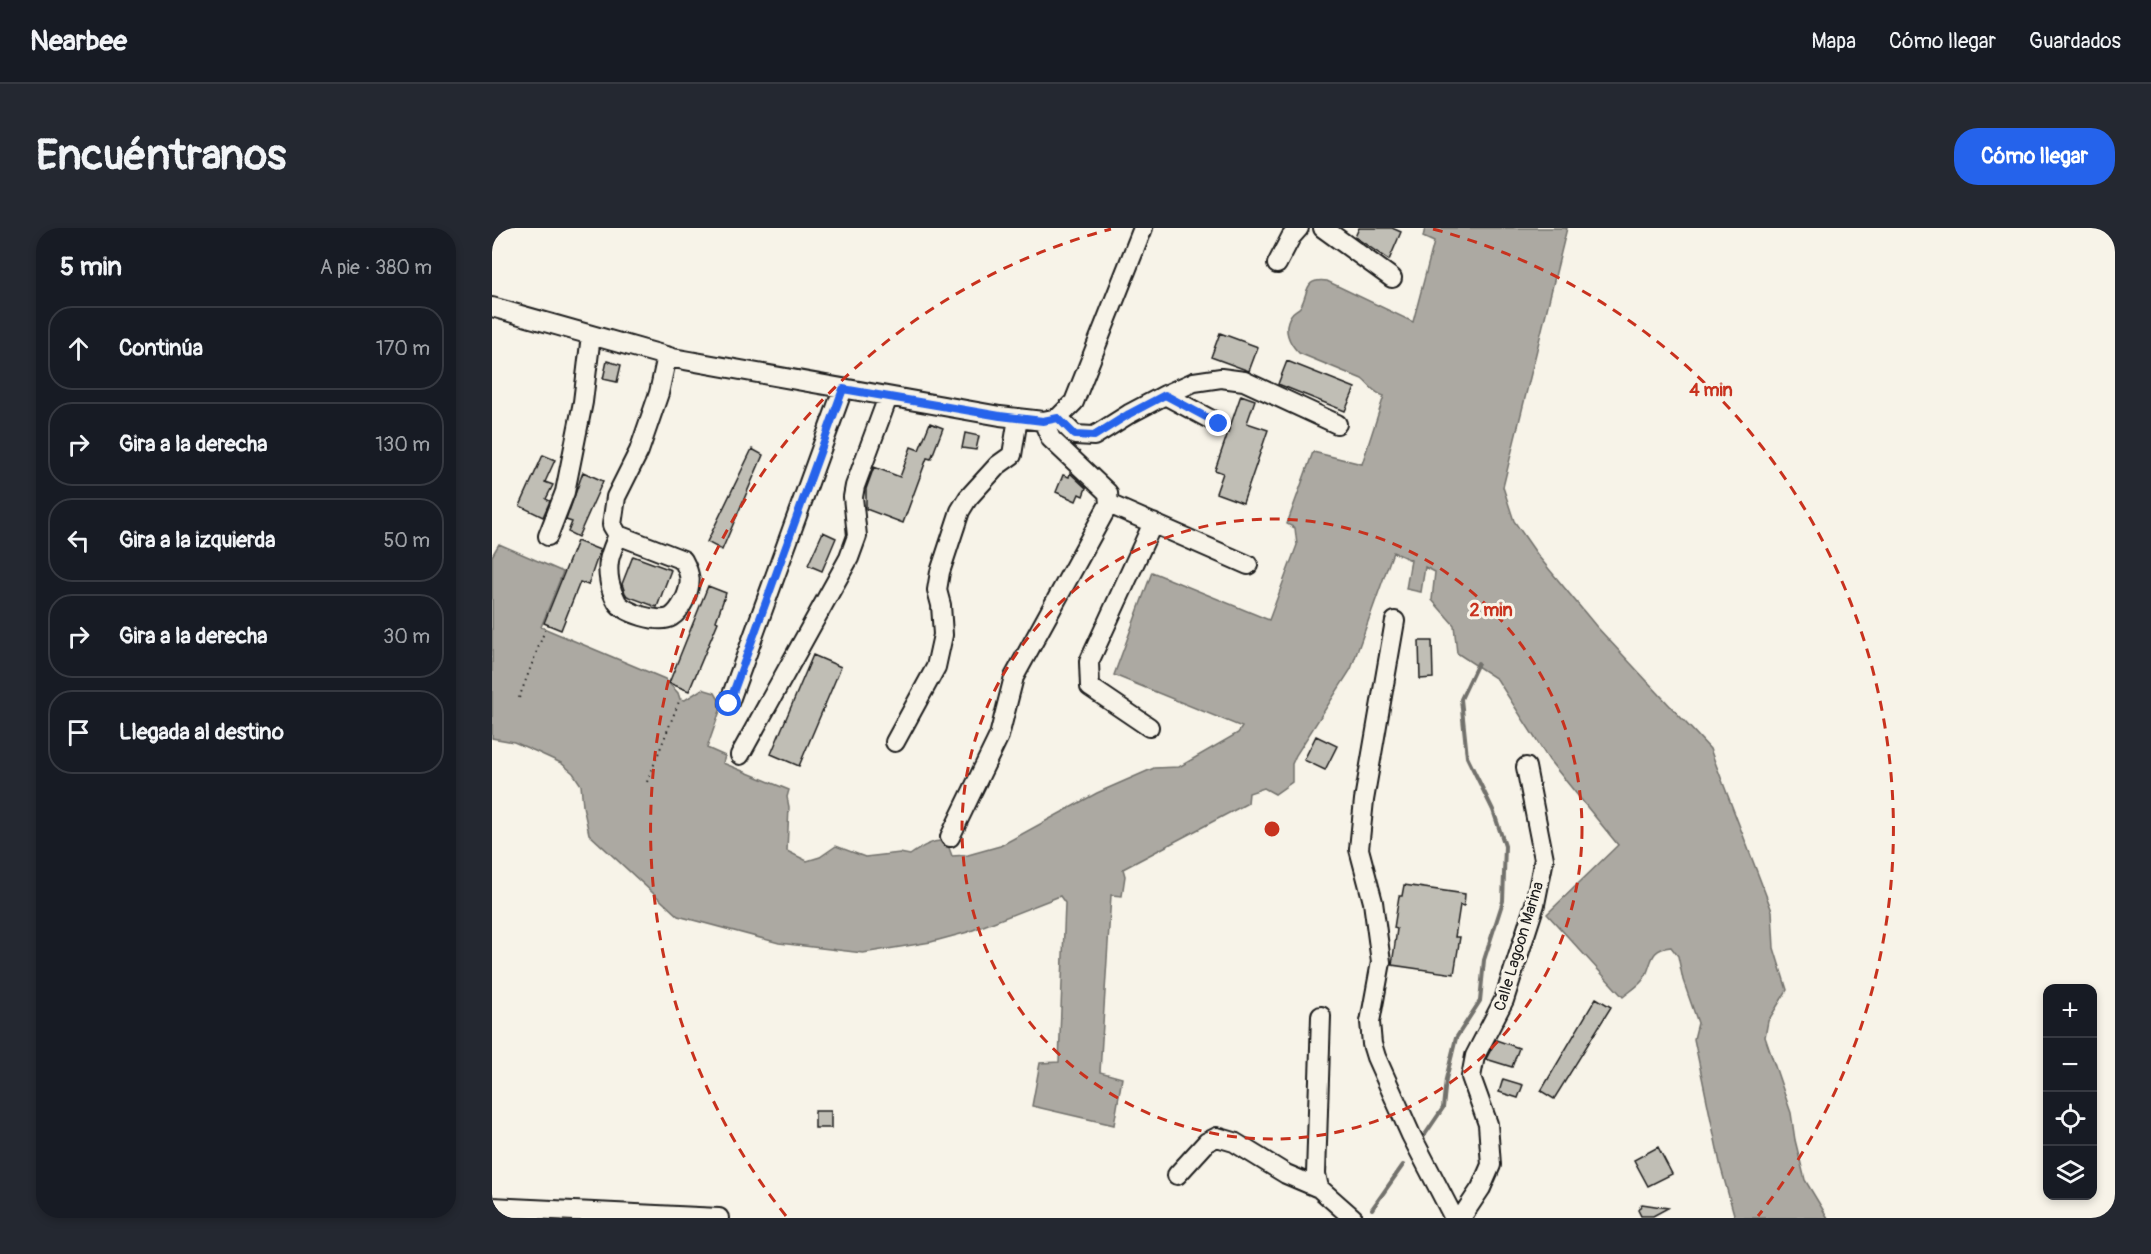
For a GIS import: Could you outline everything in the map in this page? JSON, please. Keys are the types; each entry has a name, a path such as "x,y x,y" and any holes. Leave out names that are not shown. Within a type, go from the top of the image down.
{"street":[{"path":"1051,419 1074,402 1143,228"},
{"path":"1277,264 1291,237 1299,228"},
{"path":"1323,228 1392,278"},
{"path":"492,307 667,356 888,397 1018,418 1051,419 1075,435 1094,436 1165,395 1194,382 1221,378 1244,381 1337,424"},
{"path":"548,536 565,492 583,402 591,335"},
{"path":"618,535 609,561 609,584 617,602 624,609 653,619 669,619 680,610 690,586 688,570 683,560 618,535 612,525 614,504 639,452 659,393 667,356"},
{"path":"729,704 843,389"},
{"path":"1165,395 1219,424"},
{"path":"740,755 849,558 857,536 853,497 855,486 888,397"},
{"path":"895,742 936,667 943,635 941,605 937,590 940,573 960,511 968,498 998,465 1012,455 1018,418"},
{"path":"950,837 999,736 1014,677 1109,504 1108,493 1051,439 1051,419"},
{"path":"1109,504 1248,565"},
{"path":"1149,727 1090,687 1089,662 1153,523"},
{"path":"1395,621 1364,800 1359,849 1373,902 1381,962 1370,1022 1372,1044 1411,1135 1454,1218"},
{"name":"Calle Lagoon Marina","path":"1461,1218 1481,1188 1491,1165 1488,1124 1471,1077 1475,1056 1504,1000 1535,903 1544,859 1526,766"},
{"path":"1319,1188 1316,1174 1321,1016"},
{"path":"1177,1176 1207,1142 1217,1137 1234,1142 1286,1174 1319,1188 1353,1218"},
{"path":"492,1207 629,1216 719,1218"}],"path":[{"path":"519,698 545,630"},
{"path":"647,782 680,699"}],"shaded area":[{"path":"1425,228 1567,228 1503,487 1514,521 1539,557 1596,626 1710,749 1772,911 1774,948 1787,990 1768,1021 1765,1037 1791,1113 1805,1180 1828,1218 1735,1218 1721,1168 1694,1039 1698,1023 1683,980 1678,956 1671,947 1658,951 1654,955 1646,976 1623,997 1547,914 1618,845 1549,760 1497,679 1457,653 1454,625 1432,600 1435,572 1425,567 1421,592 1406,589 1411,560 1393,552 1351,669 1296,755 1292,764 1292,782 1275,794 1264,788 1249,793 1248,803 1123,869 1125,876 1122,896 1111,895 1100,1072 1122,1078 1114,1125 1032,1106 1040,1063 1059,1062 1065,903 1060,896 968,932 931,942 863,953 779,943 678,916 589,834 581,785 573,773 561,763 535,751 514,742 492,738 492,556 499,544 563,572 541,627 665,679 678,693 680,699 685,700 702,689 715,693 722,705 707,748 725,756 723,763 789,790 787,851 807,861 820,857 836,846 865,857 900,853 910,855 938,841 947,842 952,856 968,855 1000,846 1097,793 1154,768 1179,767 1238,733 1242,727 1114,675 1152,572 1269,620 1297,545 1295,528 1287,524 1313,452 1362,464 1384,396 1374,391 1362,379 1299,353 1292,345 1288,335 1288,320 1301,306 1311,284 1327,281 1413,322 1434,242 1423,237"}],"building":[{"path":"1359,228 1392,228 1401,232 1389,260 1355,237"},
{"path":"1220,333 1258,347 1249,371 1211,357"},
{"path":"607,361 621,365 617,382 603,379"},
{"path":"1287,361 1355,388 1345,411 1278,384"},
{"path":"1241,395 1255,400 1247,423 1268,430 1243,503 1216,493 1223,473 1215,470"},
{"path":"930,423 943,428 931,459 927,458 903,523 866,509 866,489 874,467 900,477 911,447 919,450"},
{"path":"965,433 979,436 976,450 962,448"},
{"path":"752,449 763,455 722,550 707,542"},
{"path":"543,455 555,460 545,482 553,485 546,499 550,501 543,517 520,506"},
{"path":"583,472 603,481 578,537 568,532 572,522 566,520"},
{"path":"1070,473 1086,488 1083,496 1079,494 1076,501 1056,492 1063,475 1069,477"},
{"path":"823,532 836,538 822,571 808,565"},
{"path":"577,541 600,550 588,585 580,582 561,630 544,623"},
{"path":"633,556 671,570 657,607 627,596 625,593 622,584"},
{"path":"708,586 726,593 716,621 718,622 689,691 669,683"},
{"path":"1419,641 1432,641 1433,678 1420,679"},
{"path":"813,655 841,667 799,766 771,754"},
{"path":"1316,736 1337,746 1325,770 1304,760"},
{"path":"1404,885 1465,894 1464,906 1460,905 1455,937 1460,937 1454,974 1392,965 1397,929 1394,928 1399,896 1402,896"},
{"path":"1596,998 1611,1007 1554,1099 1541,1091"},
{"path":"1496,1040 1519,1048 1512,1067 1486,1059"},
{"path":"1503,1079 1523,1085 1518,1098 1499,1092"},
{"path":"815,1111 831,1111 831,1128 815,1128"},
{"path":"1658,1147 1672,1174 1648,1186 1634,1160"},
{"path":"1642,1204 1668,1208 1653,1216 1641,1216 1638,1210"}],"waterway":[{"path":"1424,1136 1443,1108 1446,1079 1456,1038 1480,1001 1484,960 1503,901 1505,846 1493,810 1467,757 1461,699 1478,663"},
{"path":"1372,1209 1403,1165"}],"route":[{"path":"729,704 843,389 1000,416 1043,421 1058,418 1075,435 1085,437 1094,436 1165,395 1219,424"}]}
